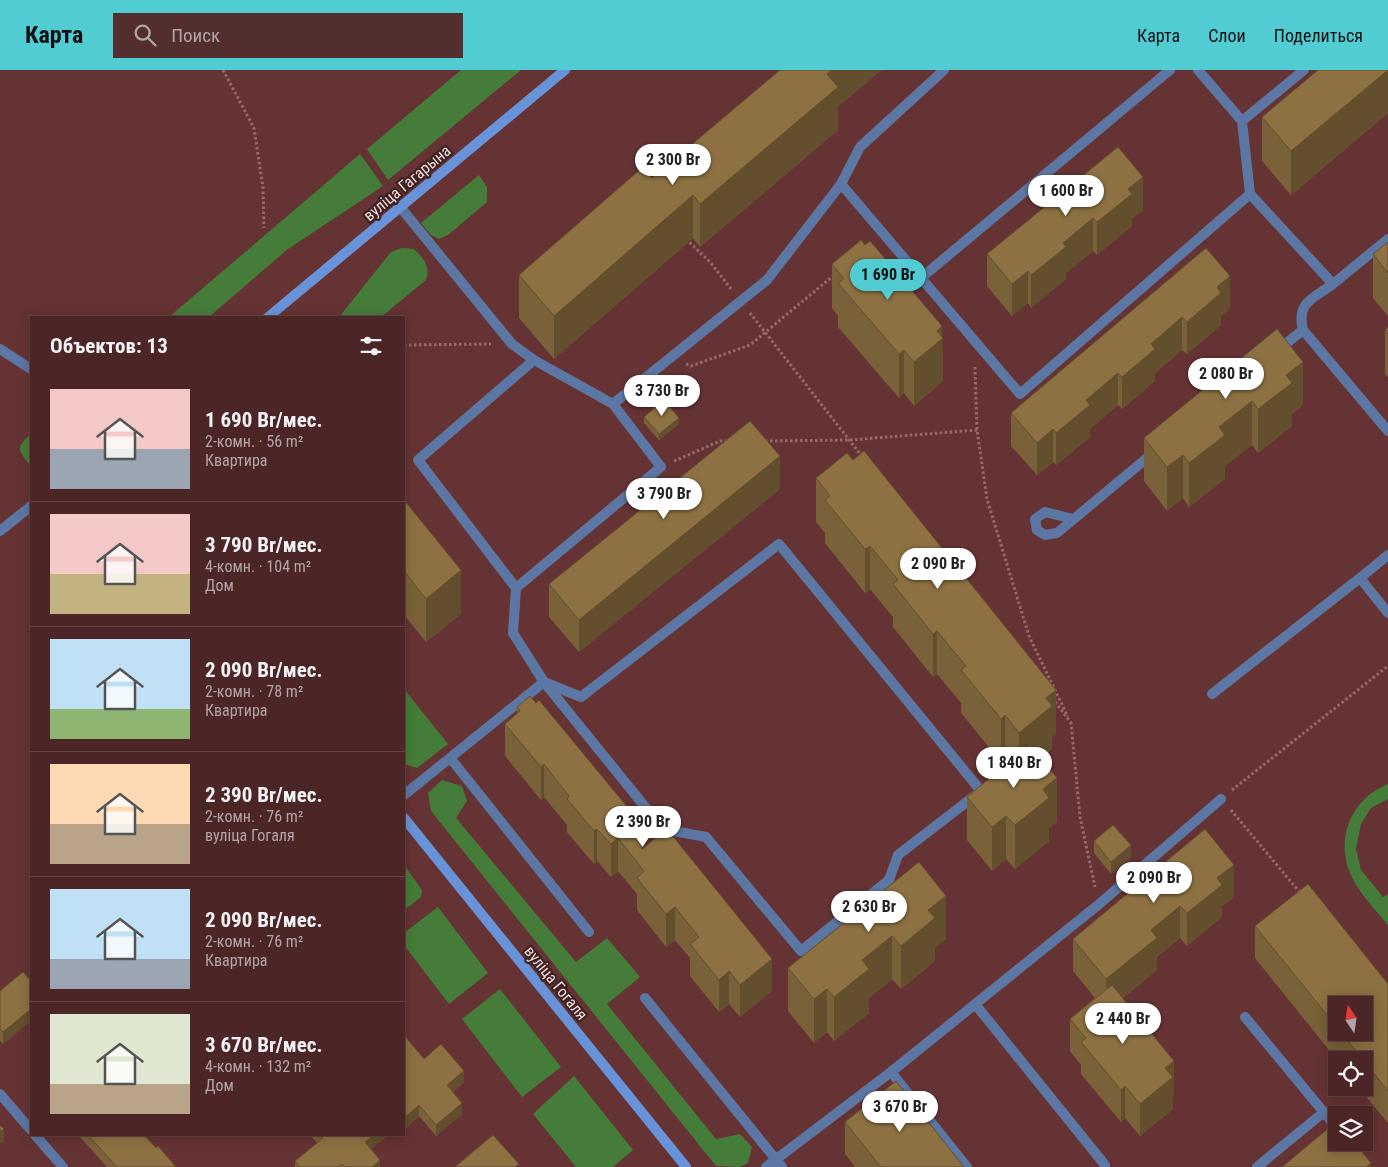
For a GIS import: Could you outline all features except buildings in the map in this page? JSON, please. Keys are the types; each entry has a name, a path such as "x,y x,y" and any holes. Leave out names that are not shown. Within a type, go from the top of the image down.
{"main road":[{"name":"вуліца Гагарына","path":"269,316 565,70"},
{"name":"вуліца Гогаля","path":"405,819 686,1167"}],"street":[{"path":"613,404 767,280 841,184 860,147 944,70"},
{"path":"921,278 1170,70"},
{"path":"1198,70 1242,121 1250,194 1333,284"},
{"path":"1242,121 1304,70"},
{"path":"841,184 1020,394 1250,194"},
{"path":"401,208 512,344 534,360 613,404 661,467 516,588"},
{"path":"1388,239 1302,308 1300,316 1303,330 1388,431"},
{"path":"1272,355 1303,330"},
{"path":"0,349 30,368"},
{"path":"534,360 418,460 516,588 513,633 544,682 663,829 706,837 801,951 889,880 898,855 981,792 779,544 580,698 544,682"},
{"path":"1073,519 1165,444"},
{"path":"0,531 30,507"},
{"path":"1212,694 1388,555"},
{"path":"1360,578 1388,613"},
{"path":"405,794 544,682"},
{"path":"451,759 590,932"},
{"path":"766,1167 779,1163 1098,905 1222,799"},
{"path":"645,998 779,1163"},
{"path":"975,1004 1106,1165"},
{"path":"1245,1017 1328,1117"},
{"path":"891,1072 967,1167"},
{"path":"0,1094 30,1129"},
{"path":"1257,1167 1324,1112"},
{"path":"36,1136 63,1167"}],"path":[{"path":"223,70 254,128 263,188 264,228"},
{"path":"685,238 710,262 862,456"},
{"path":"673,356 691,366 750,345 833,276 842,274"},
{"path":"405,345 512,344"},
{"path":"975,364 977,430 987,499 1028,636 1071,723 1080,817 1098,905"},
{"path":"763,441 850,440 977,430"},
{"path":"661,467 720,442 738,441"},
{"path":"1302,895 1222,799 1388,666"},
{"path":"1052,699 1071,723"}],"green space":[{"path":"461,70 521,70 388,180 367,149"},
{"path":"360,154 383,186 288,249 210,316 170,316"},
{"path":"479,175 487,187 487,202 448,235 439,239 431,235 421,223"},
{"path":"402,248 414,249 427,266 426,280 382,316 340,316 391,252"},
{"path":"30,435 30,466 20,450 20,446"},
{"path":"405,690 448,744 417,768 405,764"},
{"path":"442,780 462,786 467,801 456,818 576,962 607,938 640,977 607,1004 716,1139 740,1134 752,1147 748,1163 740,1167 716,1166 431,811 428,793"},
{"path":"1388,784 1388,799 1371,808 1361,824 1356,849 1361,870 1383,897 1388,894 1388,925 1365,898 1351,876 1345,855 1345,842 1351,818 1358,807 1376,790"},
{"path":"405,866 422,890 421,897 405,909"},
{"path":"438,907 488,973 449,1004 405,946 405,932"},
{"path":"500,989 561,1067 522,1097 462,1019"},
{"path":"574,1076 633,1150 613,1167 576,1167 533,1114"}]}
